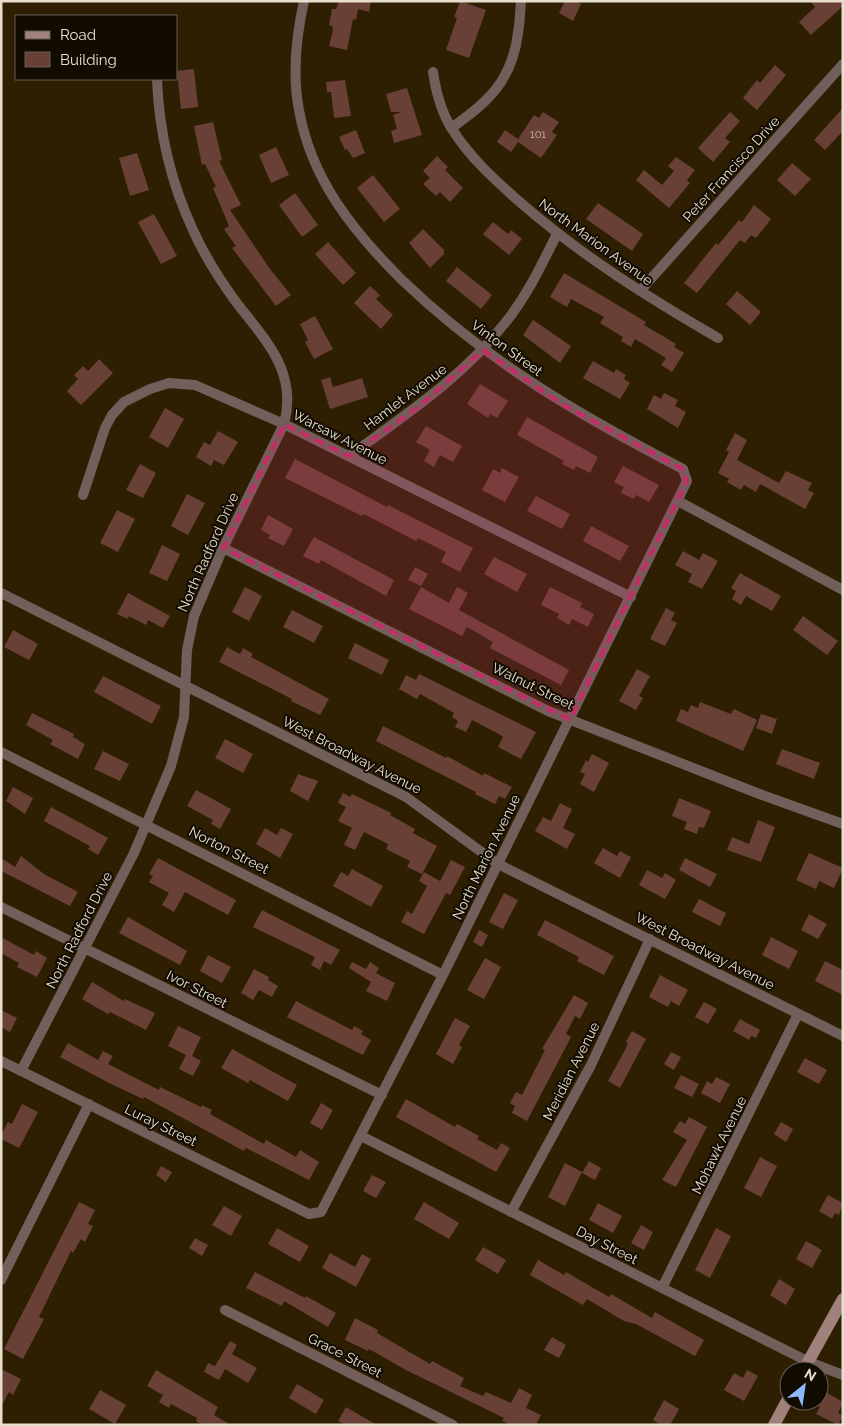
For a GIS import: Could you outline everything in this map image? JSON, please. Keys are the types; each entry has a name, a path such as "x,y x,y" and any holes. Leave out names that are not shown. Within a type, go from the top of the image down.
{"main road":[{"path":"809,1361 843,1299"},
{"path":"774,1425 782,1411"}],"street":[{"name":"Vinton Street","path":"304,1 296,43 296,90 303,130 325,186 352,227 372,251 424,301 483,350 562,404 682,469 686,474 687,481 678,501"},
{"path":"451,128 482,106 504,78 516,44 521,1"},
{"name":"Peter Francisco Drive","path":"640,291 843,64"},
{"name":"North Marion Avenue","path":"433,72 442,110 451,128 483,168 557,234 640,291 718,338"},
{"name":"North Radford Drive","path":"22,1071 146,825 171,766 184,717 190,631 223,548 284,424 288,399 284,372 271,348 213,267 193,231 181,202 162,135 157,80"},
{"name":"Hamlet Avenue","path":"349,456 418,408 483,350 520,301 557,234"},
{"name":"Warsaw Avenue","path":"83,495 105,428 112,415 132,396 150,389 169,383 195,385 284,424 631,597"},
{"path":"678,501 843,590"},
{"name":"North Marion Avenue","path":"309,1214 315,1215 324,1209 678,501"},
{"name":"Walnut Street","path":"223,548 570,720 843,824"},
{"name":"West Broadway Avenue","path":"1,593 406,797 498,864 843,1036"},
{"name":"Norton Street","path":"1,752 443,974"},
{"name":"Ivor Street","path":"1,907 382,1095"},
{"name":"Meridian Avenue","path":"511,1212 591,1065 650,939"},
{"name":"Mohawk Avenue","path":"662,1288 798,1014"},
{"name":"Luray Street","path":"1,1061 309,1214"},
{"path":"1,1280 88,1104"},
{"name":"Day Street","path":"361,1136 662,1288 797,1361"},
{"name":"Grace Street","path":"225,1310 452,1425"},
{"name":"Day Street","path":"829,1372 843,1375"}],"highlighted area":[{"path":"483,350 562,404 683,469 687,481 570,720 223,548 284,424 349,456 417,408"}],"building":[{"path":"339,1 371,1 369,12 358,9 356,20 353,19 347,50 329,46 333,30 332,26 329,25 332,9 336,9"},
{"path":"460,1 486,10 469,58 446,50 457,18 454,17"},
{"path":"565,1 575,1 581,4 573,21 559,13"},
{"path":"810,1 843,1 843,6 811,35 799,22 815,7"},
{"path":"775,65 786,75 757,110 743,98 757,80 760,83"},
{"path":"194,69 198,107 181,109 178,71"},
{"path":"345,80 351,116 334,118 331,92 327,92 326,82"},
{"path":"407,88 422,135 394,143 391,131 397,129 393,115 401,112 391,112 386,94"},
{"path":"843,108 843,131 825,150 814,140"},
{"path":"543,112 559,122 552,132 557,135 541,158 518,142 511,152 497,142 505,130 518,139 534,115 539,118"},
{"path":"730,112 740,121 725,138 730,142 713,162 698,148"},
{"path":"213,122 222,160 219,161 241,205 230,210 270,269 291,295 276,306 232,248 236,246 224,229 229,226 213,188 216,187 205,164 202,165 194,126"},
{"path":"356,130 365,153 353,158 347,149 345,150 339,137"},
{"path":"276,147 289,175 271,183 259,155"},
{"path":"137,153 149,190 130,196 119,158"},
{"path":"437,156 448,167 445,170 463,188 450,202 440,192 436,196 423,184 430,178 423,171"},
{"path":"676,157 695,170 687,180 690,183 669,208 636,180 644,170 662,185 674,171 668,166"},
{"path":"792,163 811,179 795,196 777,180"},
{"path":"373,175 400,209 384,222 357,188"},
{"path":"295,193 318,225 302,237 279,205"},
{"path":"598,203 643,234 632,251 586,219"},
{"path":"754,205 771,219 756,238 751,235 745,243 740,240 697,293 684,283 716,243 718,245 739,220 742,222"},
{"path":"154,214 177,256 161,264 138,222"},
{"path":"493,222 508,234 511,230 522,239 509,255 483,234"},
{"path":"423,229 444,250 444,254 430,268 409,243"},
{"path":"328,242 356,273 343,285 315,254"},
{"path":"457,267 492,295 481,309 446,281"},
{"path":"564,273 646,322 644,325 676,344 674,347 684,353 672,372 661,365 666,358 635,339 631,347 621,341 623,337 600,323 604,317 571,299 567,307 550,297"},
{"path":"370,286 380,295 376,299 393,315 381,329 354,303"},
{"path":"737,291 761,312 750,325 726,304"},
{"path":"315,316 333,349 314,359 305,342 308,340 300,324"},
{"path":"533,320 571,346 560,363 523,335"},
{"path":"99,359 113,373 81,405 67,391 78,379 74,375 83,366 88,371"},
{"path":"593,361 614,373 616,369 626,375 624,379 630,383 620,399 583,378"},
{"path":"330,377 333,387 362,378 368,397 330,409 321,380"},
{"path":"480,384 508,401 497,418 490,414 488,418 467,404"},
{"path":"664,393 678,400 675,406 686,412 678,428 647,409 654,395 661,399"},
{"path":"165,408 184,419 168,448 149,437"},
{"path":"527,417 598,457 590,473 576,466 574,470 562,464 564,461 517,435"},
{"path":"426,426 462,446 453,462 440,455 434,467 424,461 430,450 416,442"},
{"path":"218,431 238,442 224,465 214,460 211,466 196,457 204,442 210,445"},
{"path":"735,433 747,440 737,460 779,483 786,471 812,483 808,490 814,493 805,509 760,484 756,492 744,485 741,490 727,482 729,479 718,473 729,452 726,450"},
{"path":"295,459 387,507 388,505 473,548 460,572 441,562 446,552 418,538 416,541 364,514 362,516 285,478"},
{"path":"140,464 156,473 143,498 126,490"},
{"path":"623,466 659,485 649,502 636,495 634,499 621,493 624,487 614,482"},
{"path":"502,468 519,477 505,502 482,490 493,469 500,473"},
{"path":"187,494 205,503 188,535 171,526"},
{"path":"536,496 570,514 562,529 527,511"},
{"path":"117,510 135,519 118,552 100,543"},
{"path":"268,515 293,529 284,546 268,538 270,535 261,530"},
{"path":"591,526 629,546 620,561 583,541"},
{"path":"314,537 394,580 386,596 321,560 319,564 303,556"},
{"path":"162,545 180,554 167,581 149,573"},
{"path":"683,551 699,560 703,553 718,561 702,589 688,582 692,574 675,565"},
{"path":"494,557 527,574 517,592 484,574"},
{"path":"415,567 428,574 421,586 408,580"},
{"path":"740,573 781,596 772,611 746,596 741,605 732,599 736,591 731,588"},
{"path":"245,587 262,596 249,621 232,612"},
{"path":"421,587 449,603 457,587 468,593 459,610 569,670 561,685 490,648 493,642 467,627 462,636 409,609"},
{"path":"550,587 582,603 580,607 594,614 588,627 572,619 569,625 557,618 559,614 541,605"},
{"path":"128,593 170,616 163,628 148,620 146,625 129,616 128,619 117,614"},
{"path":"666,608 675,613 671,620 677,623 665,646 650,639"},
{"path":"292,610 323,626 314,643 283,627"},
{"path":"803,616 838,641 827,655 793,630"},
{"path":"13,630 38,644 29,660 4,647"},
{"path":"355,643 389,660 382,675 348,658"},
{"path":"227,647 240,654 243,648 253,654 251,657 329,699 320,715 219,662"},
{"path":"637,669 650,676 639,696 643,698 636,710 619,701"},
{"path":"419,674 536,732 521,759 498,747 503,737 499,734 472,720 466,732 455,727 458,721 452,717 454,713 420,694 417,699 399,689 406,675 416,680"},
{"path":"103,676 161,706 152,724 94,692"},
{"path":"700,702 731,714 734,709 757,720 743,751 676,721 681,709 688,712 691,705 698,708"},
{"path":"32,713 74,734 73,737 85,744 78,759 50,744 53,740 26,725"},
{"path":"761,714 777,719 772,734 756,728"},
{"path":"383,726 446,758 447,756 483,776 484,773 512,787 505,799 499,796 495,804 475,794 476,792 376,741"},
{"path":"225,739 253,754 243,773 215,758"},
{"path":"782,749 820,763 814,779 776,764"},
{"path":"103,751 129,764 120,781 94,769"},
{"path":"592,754 609,763 594,792 580,784 585,774 580,772 586,760 588,762"},
{"path":"298,774 318,781 308,801 290,791"},
{"path":"13,787 33,798 25,814 6,801"},
{"path":"196,790 231,809 220,829 211,824 213,820 187,806"},
{"path":"343,793 350,797 352,794 391,813 390,815 415,829 413,833 437,846 422,874 407,867 410,861 386,849 388,844 364,832 355,850 344,845 352,828 338,821 346,807 338,803"},
{"path":"679,798 711,811 704,828 699,827 697,834 684,829 687,822 672,816"},
{"path":"560,803 572,809 563,828 575,834 567,849 535,831 543,817 551,821"},
{"path":"51,807 108,838 98,855 88,849 90,846 44,821"},
{"path":"758,820 775,827 761,862 727,850 732,837 749,844"},
{"path":"265,828 277,835 281,828 293,834 280,858 256,844"},
{"path":"603,848 617,856 620,851 631,857 620,878 594,863"},
{"path":"809,853 843,868 834,888 819,881 816,889 796,880"},
{"path":"21,856 44,874 78,892 70,906 1,871 1,858 15,867"},
{"path":"158,858 236,900 228,915 185,892 174,912 162,905 169,893 149,882 153,876 149,874"},
{"path":"685,858 717,874 710,887 679,870"},
{"path":"451,860 465,867 450,895 446,893 424,934 401,922 407,911 412,914 427,886 419,881 424,872 440,881"},
{"path":"352,869 383,886 371,907 333,886 341,872 348,876"},
{"path":"647,870 662,878 665,873 676,880 665,899 639,885"},
{"path":"504,893 518,900 503,929 489,922"},
{"path":"699,899 726,913 720,926 692,912"},
{"path":"262,910 340,950 331,965 324,961 320,970 311,965 315,957 253,927"},
{"path":"809,914 827,924 818,939 801,930"},
{"path":"128,917 187,951 180,965 119,933"},
{"path":"545,920 614,956 604,975 577,961 579,957 537,935"},
{"path":"479,930 488,935 482,947 473,942"},
{"path":"1,937 34,955 36,951 47,958 37,977 17,967 19,963 1,953"},
{"path":"771,937 798,951 789,969 762,955"},
{"path":"208,955 231,967 222,983 200,971"},
{"path":"485,958 501,967 484,999 467,990"},
{"path":"825,961 843,970 843,995 815,981"},
{"path":"352,962 366,969 370,962 379,968 376,973 395,983 387,1001 366,991 371,982 349,968"},
{"path":"254,969 269,977 268,980 278,986 272,997 259,990 253,1000 241,993"},
{"path":"660,975 688,990 679,1006 671,1001 668,1007 649,997"},
{"path":"92,982 124,1001 125,999 155,1013 146,1030 110,1012 108,1014 82,999"},
{"path":"574,995 588,1003 580,1019 575,1016 566,1034 571,1037 527,1121 512,1113 515,1106 510,1103 516,1092 522,1095 545,1050 542,1049"},
{"path":"296,1001 352,1030 354,1026 363,1031 361,1034 371,1040 363,1055 287,1017"},
{"path":"704,1002 717,1009 708,1024 695,1017"},
{"path":"1,1010 17,1018 10,1032 1,1027"},
{"path":"455,1018 470,1026 459,1045 462,1047 453,1064 436,1054"},
{"path":"740,1019 760,1030 756,1038 751,1036 749,1040 733,1031"},
{"path":"178,1026 201,1037 192,1056 201,1061 193,1076 179,1069 186,1055 168,1046"},
{"path":"632,1031 646,1039 620,1088 608,1081 625,1050 628,1043 626,1042"},
{"path":"68,1043 98,1060 103,1051 113,1056 108,1064 159,1090 160,1087 201,1107 202,1105 212,1110 210,1114 264,1144 266,1140 296,1157 300,1150 319,1162 309,1180 246,1148 244,1151 144,1097 143,1099 111,1084 60,1057"},
{"path":"232,1049 297,1085 288,1101 250,1080 248,1083 221,1068"},
{"path":"671,1052 681,1057 674,1070 664,1064"},
{"path":"805,1058 827,1070 819,1084 797,1072"},
{"path":"681,1075 699,1084 692,1097 674,1088"},
{"path":"716,1077 730,1084 720,1103 701,1093 707,1081 712,1084"},
{"path":"406,1099 455,1127 457,1124 479,1136 477,1139 497,1150 501,1143 510,1148 496,1172 396,1117"},
{"path":"321,1103 333,1110 322,1130 310,1123"},
{"path":"22,1104 38,1112 19,1148 1,1139 1,1135 8,1122 12,1124"},
{"path":"689,1117 707,1127 676,1187 662,1180 687,1140 673,1132 680,1121 685,1124"},
{"path":"781,1122 793,1129 786,1142 774,1134"},
{"path":"760,1157 777,1166 761,1197 744,1188"},
{"path":"589,1161 601,1168 595,1180 582,1173"},
{"path":"565,1163 582,1172 565,1206 548,1197"},
{"path":"161,1166 172,1172 166,1182 156,1175"},
{"path":"372,1175 386,1182 376,1198 363,1191"},
{"path":"828,1195 843,1203 839,1215 835,1213 832,1219 819,1211"},
{"path":"79,1202 95,1210 88,1224 93,1226 85,1242 81,1239 73,1253 71,1251 39,1317 44,1319 23,1359 4,1349"},
{"path":"424,1202 459,1223 449,1239 414,1219"},
{"path":"598,1203 622,1216 613,1233 589,1220"},
{"path":"224,1206 242,1216 231,1236 212,1225"},
{"path":"641,1225 653,1232 644,1250 631,1243"},
{"path":"277,1228 309,1246 300,1262 268,1244"},
{"path":"716,1228 731,1236 710,1278 695,1270"},
{"path":"195,1238 208,1245 202,1256 189,1248"},
{"path":"806,1241 822,1250 812,1268 796,1259"},
{"path":"483,1247 506,1260 498,1274 475,1260"},
{"path":"330,1253 355,1267 362,1254 371,1259 356,1287 322,1268"},
{"path":"538,1260 564,1275 566,1272 609,1297 611,1294 652,1318 655,1312 704,1340 695,1356 636,1324 624,1321 587,1299 583,1305 530,1275"},
{"path":"255,1272 305,1298 306,1296 336,1313 328,1327 284,1301 282,1306 246,1288"},
{"path":"779,1279 795,1289 786,1305 770,1295"},
{"path":"355,1318 378,1330 377,1333 430,1364 432,1361 464,1378 460,1386 483,1396 486,1392 511,1403 519,1388 532,1395 526,1408 541,1415 536,1425 511,1425 502,1421 504,1418 406,1370 369,1349 368,1351 345,1340"},
{"path":"552,1337 566,1345 559,1358 544,1350"},
{"path":"230,1341 237,1345 232,1354 257,1368 248,1383 225,1369 219,1380 204,1372 208,1363 215,1366"},
{"path":"1,1369 21,1379 13,1395 9,1392 1,1407"},
{"path":"156,1370 218,1407 214,1415 231,1425 202,1425 196,1421 197,1418 171,1404 169,1408 159,1402 163,1395 147,1386"},
{"path":"747,1370 758,1376 744,1401 724,1390 734,1373 743,1378"},
{"path":"297,1384 324,1400 316,1414 289,1398"},
{"path":"100,1390 126,1405 115,1424 89,1409"},
{"path":"829,1394 843,1402 838,1413 843,1416 838,1425 816,1414 818,1411 829,1411"},
{"path":"664,1400 679,1409 670,1425 661,1425 653,1420"},
{"path":"346,1407 377,1425 345,1425 338,1421"}]}
